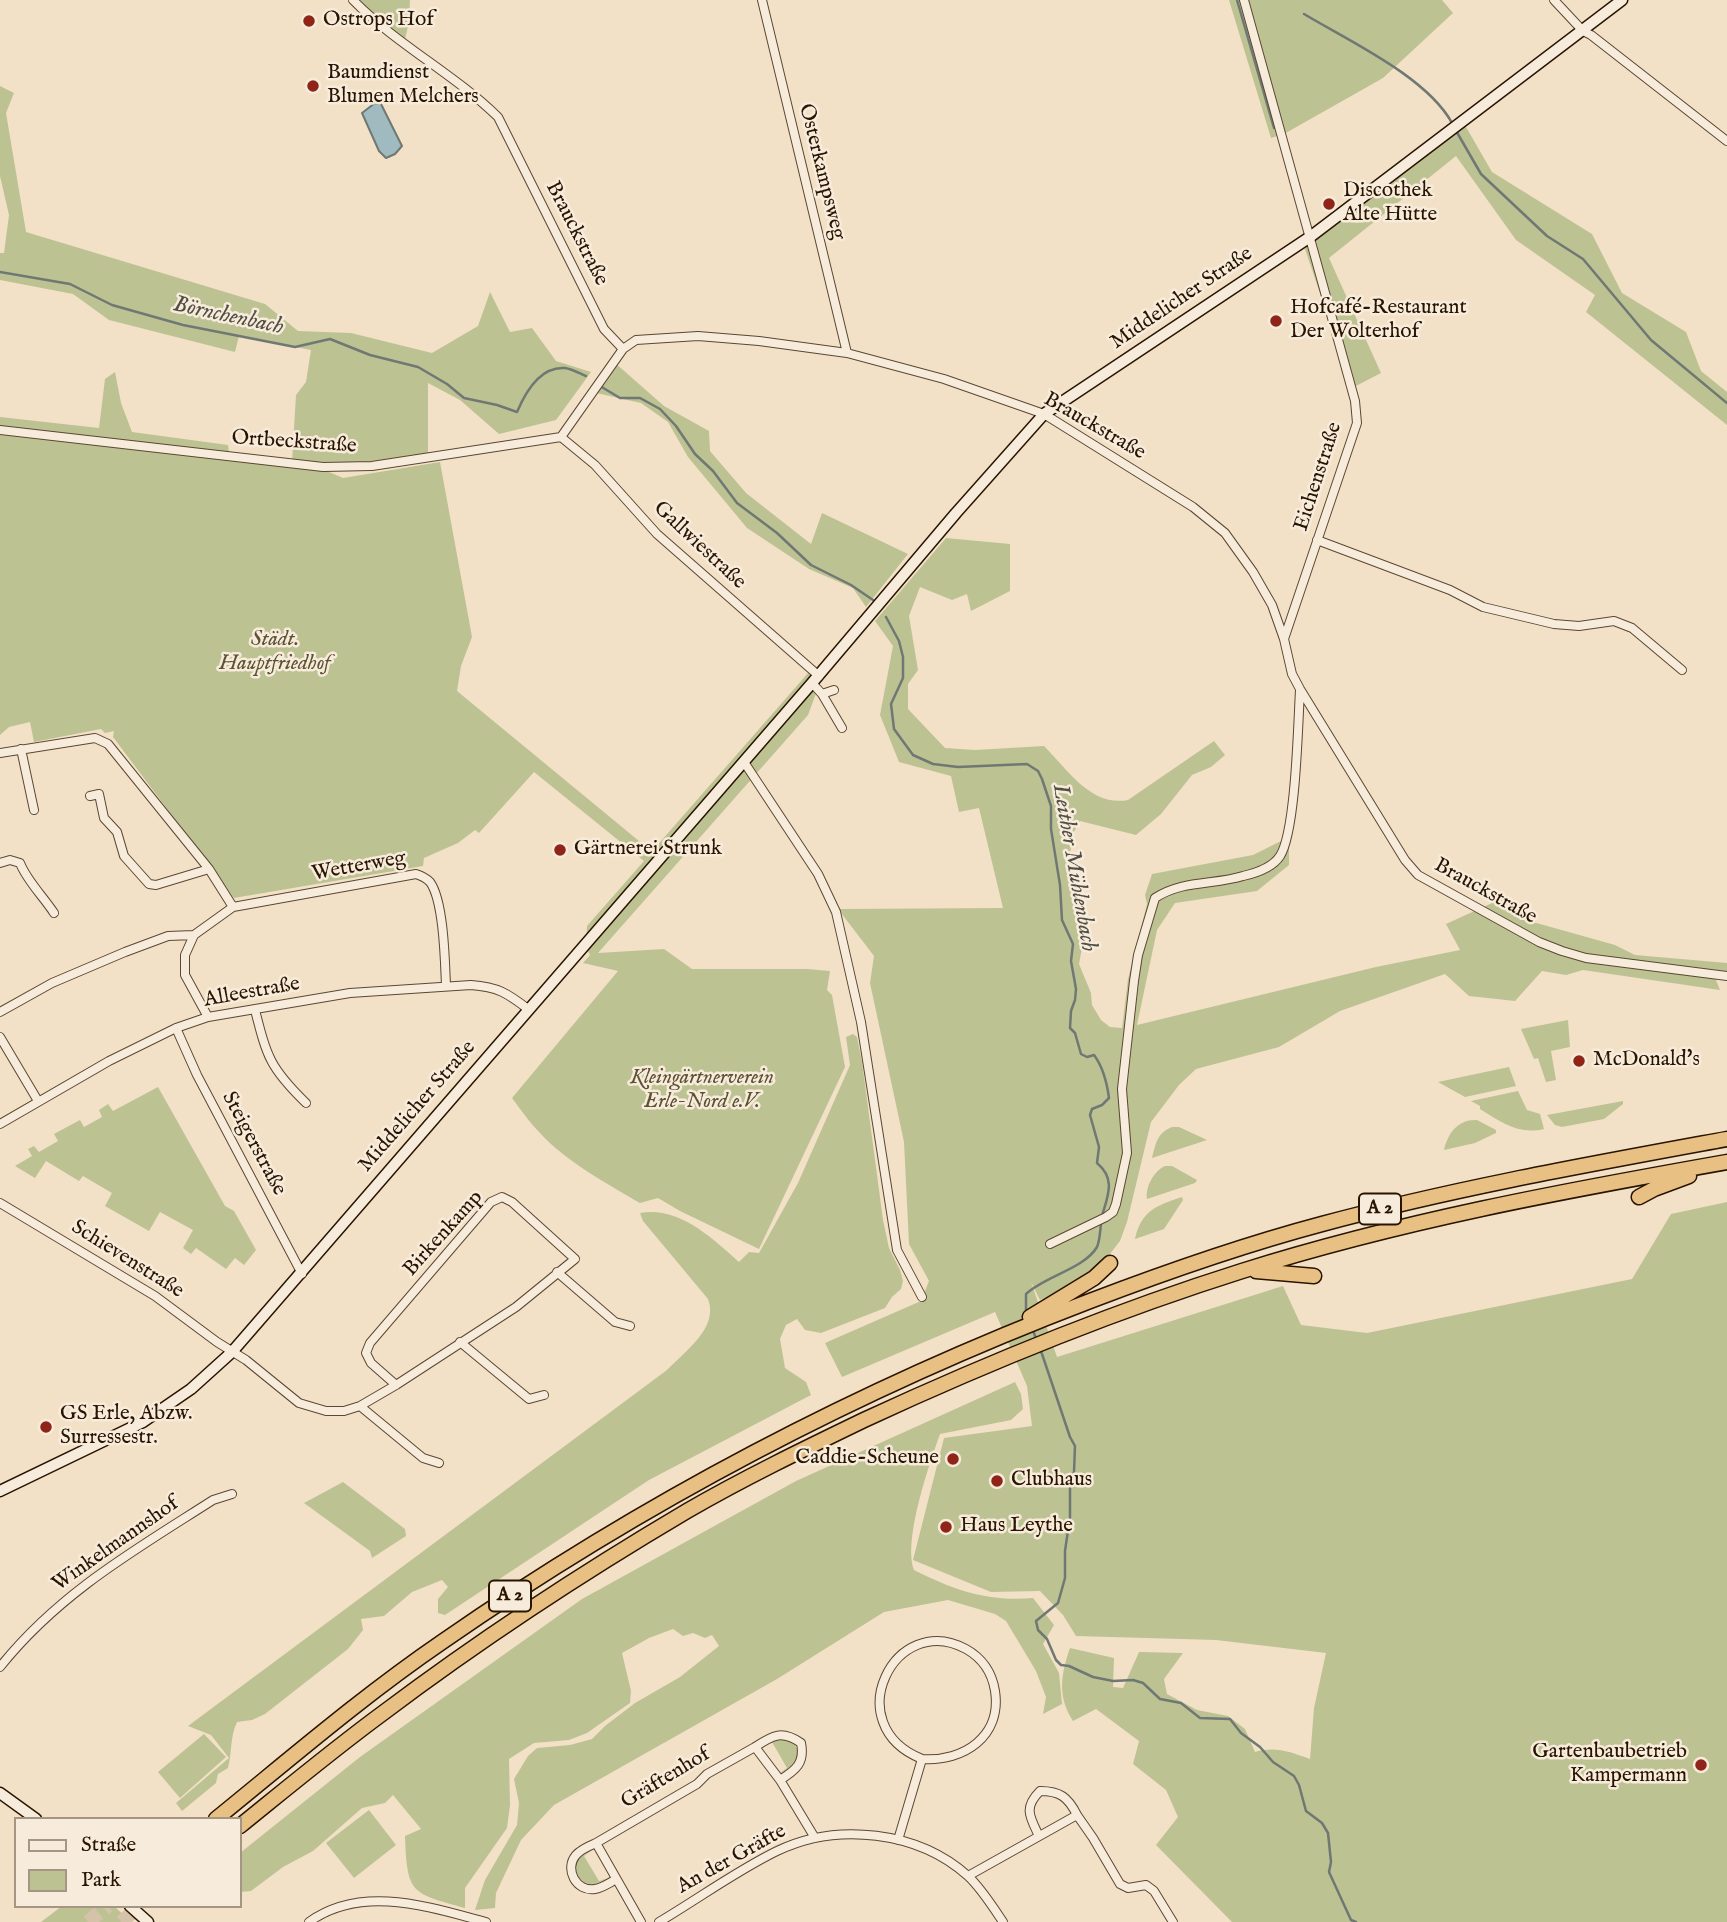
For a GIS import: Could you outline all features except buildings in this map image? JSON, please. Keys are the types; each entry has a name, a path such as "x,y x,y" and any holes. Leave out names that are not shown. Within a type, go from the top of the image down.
{"highway":[{"name":"A 2","path":"218,1817 347,1712 439,1644 602,1537 681,1490 817,1418 892,1382 1042,1315 1320,1224 1532,1175 1727,1139"},
{"name":"A 2","path":"242,1824 367,1725 537,1604 691,1509 780,1461 902,1403 1003,1358 1244,1270 1438,1217 1726,1162"},
{"path":"1639,1197 1726,1162"},
{"path":"1042,1315 1094,1278 1110,1263"},
{"path":"1244,1270 1314,1276"}],"street":[{"name":"Brauckstraße","path":"353,0 393,37 473,93 498,117 604,329 623,349 636,340 698,336 847,353 944,379 1044,414 1193,507 1225,533 1253,572 1272,605 1292,674 1300,690 1405,860 1426,880 1539,942 1562,951 1586,958 1727,976"},
{"name":"Osterkampsweg","path":"762,0 847,353"},
{"name":"Eichenstraße","path":"1244,0 1355,401 1357,423 1284,639"},
{"path":"1554,0 1583,31 1591,34 1727,141"},
{"name":"Middelicher Straße","path":"0,1491 142,1422 191,1389 232,1352 1044,414 1310,237 1622,0"},
{"path":"561,437 623,349"},
{"name":"Ortbeckstraße","path":"0,430 323,467 372,466 561,437"},
{"name":"Gallwiestraße","path":"561,437 595,465 657,534 816,679"},
{"path":"1317,540 1450,590 1483,607 1554,624 1579,626 1614,621 1632,628 1682,670"},
{"path":"816,679 842,729"},
{"path":"822,694 834,690"},
{"path":"1050,1244 1114,1212 1127,1153 1122,1089 1134,981 1138,955 1155,898 1174,887 1246,876 1270,866 1280,856 1286,841 1291,810 1300,690"},
{"path":"0,753 95,738 108,744 209,869 233,907"},
{"path":"21,749 34,810"},
{"path":"744,762 818,874 836,912 861,1022 897,1250 922,1297"},
{"path":"90,796 99,794 104,818 117,832 124,856 149,884 156,885 209,869"},
{"path":"0,863 10,860 20,863 25,877 34,884 54,913"},
{"name":"Wetterweg","path":"0,1012 52,983 125,952 168,936 194,935 233,907 416,874 424,876 435,892 442,927 446,986"},
{"path":"194,935 186,955 186,975 208,1017"},
{"name":"Alleestraße","path":"0,1124 109,1061 176,1028 208,1017 350,993 446,986 491,986 506,992 528,1009"},
{"path":"255,1010 264,1047 272,1065 283,1081 306,1103"},
{"name":"Steigerstraße","path":"176,1028 197,1075 302,1274"},
{"path":"1,1041 38,1101"},
{"name":"Birkenkamp","path":"232,1352 246,1360 299,1403 326,1410 344,1410 360,1406 396,1385 516,1307 575,1259 512,1202 502,1197 491,1202 370,1343 366,1353 371,1363 396,1385"},
{"name":"Schievenstraße","path":"0,1203 155,1296 232,1352"},
{"path":"557,1272 615,1322 630,1326"},
{"path":"460,1342 529,1399 544,1395"},
{"path":"360,1406 423,1458 439,1463"},
{"name":"Winkelmannshof","path":"0,1667 35,1627 66,1598 98,1574 213,1500 232,1494"},
{"path":"946,1642 969,1651 982,1660 989,1671 996,1693 996,1713 987,1733 972,1749 948,1759 922,1759 899,1746 889,1734 880,1714 880,1693 891,1665 900,1655 911,1647 946,1642"},
{"name":"Gräftenhof","path":"615,1880 597,1889 586,1889 578,1886 572,1876 571,1865 576,1855 775,1734 787,1734 801,1742 801,1762 796,1770 780,1780"},
{"path":"755,1747 780,1780 815,1838"},
{"path":"898,1840 922,1759"},
{"path":"1039,1836 1029,1816 1031,1800 1040,1791 1055,1791 1070,1800 1120,1884 1128,1888 1146,1885 1154,1891 1173,1922"},
{"path":"0,1793 33,1817"},
{"path":"968,1876 1077,1815"},
{"name":"An der Gräfte","path":"659,1922 778,1851 815,1838 854,1833 898,1840 939,1857 968,1876 1003,1922"},
{"path":"596,1843 641,1922"},
{"path":"309,1922 348,1904 373,1901 394,1901 486,1922"},
{"path":"132,1908 148,1922"}],"green space":[{"path":"353,0 410,0 404,44"},
{"path":"1229,0 1442,0 1453,13 1383,78 1284,134 1271,138"},
{"path":"0,86 14,93 6,113 26,232 265,304 298,331 351,333 432,353 478,326 490,292 510,332 532,328 556,361 591,372 556,420 499,434 460,400 428,383 428,458 372,466 292,462 296,395 306,382 311,350 239,336 235,352 109,320 73,294 0,280 0,253 4,253 9,215 0,176"},
{"path":"1462,120 1492,172 1592,234 1622,293 1686,332 1701,371 1727,392 1727,425 1586,312 1595,295 1516,240 1456,156 1329,258 1381,373 1352,388 1304,246"},
{"path":"614,362 664,406 709,431 710,451 746,493 811,544 822,513 908,554 866,607 853,588 809,569 747,528 688,457 668,422 641,403 592,392"},
{"name":"Städt. Hauptfriedhof","path":"115,372 121,403 132,432 228,445 230,459 322,469 343,478 440,462 472,637 461,666 457,691 639,841 654,849 809,672 818,688 808,715 598,953 664,949 692,969 830,971 827,990 832,995 845,1067 759,1249 658,1198 640,1203 601,1180 550,1143 512,1098 618,971 583,963 590,955 586,947 587,926 644,861 534,772 479,833 475,830 458,843 424,858 423,866 234,898 113,737 114,731 105,733 101,729 34,742 30,722 9,727 0,735 0,417 99,428 105,379"},
{"path":"946,538 1010,544 1010,591 971,611 967,594 952,600 920,587 909,616 918,670 908,684 908,709 945,748 975,750 1044,746 1081,785 1103,798 1115,801 1128,800 1214,741 1225,755 1211,767 1192,775 1161,814 1136,835 1080,821 1071,837 1070,873 1085,932 1079,964 1091,993 1092,1005 1101,1020 1110,1027 1122,1028 1128,979 1147,904 1145,895 1152,874 1253,855 1289,837 1289,865 1257,891 1175,903 1157,930 1137,1025 1376,967 1460,950 1446,924 1501,899 1533,922 1615,945 1635,955 1727,963 1727,976 1714,975 1720,990 1583,970 1566,975 1542,971 1515,1001 1469,996 1445,974 1340,1011 1279,1047 1196,1069 1179,1085 1151,1122 1127,1222 1120,1241 1096,1272 1063,1291 1040,1300 1031,1282 1057,1357 1283,1286 1301,1325 1367,1333 1632,1279 1671,1214 1727,1202 1727,1922 1232,1922 1156,1845 1178,1817 1166,1790 1133,1764 1139,1741 1096,1709 1073,1721 1065,1703 1062,1685 1070,1648 1114,1658 1113,1687 1123,1688 1139,1652 1183,1653 1164,1679 1167,1694 1197,1710 1228,1716 1245,1729 1255,1752 1276,1750 1310,1759 1314,1708 1326,1653 1216,1640 1076,1636 1063,1615 1040,1591 991,1592 913,1560 944,1438 1032,1426 1027,1386 995,1312 842,1377 825,1343 921,1301 929,1281 909,1244 904,1142 870,983 874,956 838,909 1003,908 979,808 959,812 951,776 899,762 880,715 893,646 875,621"},
{"path":"1568,1020 1570,1047 1551,1051 1556,1080 1546,1082 1538,1058 1534,1059 1521,1029"},
{"path":"853,1034 857,1037 862,1062 883,1220 889,1248 903,1281 901,1289 885,1308 821,1333 805,1330 797,1319 786,1325 780,1339 785,1368 806,1382 811,1395 649,1480 445,1615 438,1613 438,1599 448,1587 442,1580 412,1592 384,1616 361,1619 363,1630 348,1649 265,1714 252,1720 237,1722 228,1768 218,1774 216,1783 182,1811 176,1803 229,1758 211,1735 188,1726 667,1370 691,1347 709,1320 708,1299 643,1221 640,1213 668,1214 681,1219 706,1234 739,1262 749,1252 759,1253 798,1183 850,1065 846,1037"},
{"path":"1509,1067 1516,1086 1465,1097 1438,1082"},
{"path":"158,1087 225,1206 234,1211 256,1250 244,1265 235,1258 226,1269 196,1248 191,1254 183,1248 193,1230 160,1212 149,1231 105,1206 112,1193 83,1176 79,1181 46,1161 35,1178 15,1166 32,1156 28,1149 34,1146 39,1152 58,1141 54,1134 80,1120 84,1127 102,1117 99,1110 108,1104 113,1111"},
{"path":"1518,1091 1527,1110 1540,1114 1544,1129 1526,1130 1510,1126 1471,1101"},
{"path":"1623,1101 1623,1104 1604,1119 1562,1127 1555,1125 1547,1115"},
{"path":"1477,1120 1496,1130 1496,1133 1475,1143 1444,1150 1455,1128 1464,1122"},
{"path":"1172,1127 1179,1127 1207,1140 1152,1158 1160,1135"},
{"path":"1165,1166 1172,1166 1197,1180 1147,1199 1151,1180"},
{"path":"1182,1197 1183,1200 1164,1229 1135,1239 1141,1222 1151,1210"},
{"path":"1015,1382 1021,1394 1023,1409 1011,1420 940,1434 914,1522 912,1557 914,1570 957,1589 1001,1598 1033,1598 1054,1625 1043,1644 1059,1673 1062,1704 1043,1714 1046,1697 1036,1671 1006,1621 995,1614 948,1600 884,1612 777,1679 554,1805 521,1840 496,1893 495,1908 475,1910 485,1880 517,1825 519,1803 514,1779 528,1756 537,1748 570,1745 592,1739 635,1703 680,1677 719,1646 712,1635 705,1638 693,1633 683,1636 673,1629 622,1653 631,1691 630,1703 587,1733 569,1740 534,1743 509,1759 510,1805 507,1828 465,1888 465,1908 433,1899 416,1888 408,1870 405,1836 421,1829 393,1795 385,1803 362,1808 313,1851 283,1867 251,1891 242,1892 242,1851 360,1757 582,1599 796,1481"},
{"path":"343,1482 405,1529 406,1536 372,1558 370,1551 304,1503"},
{"path":"204,1734 226,1757 180,1798 158,1772"},
{"path":"779,1737 793,1742 798,1750 797,1760 782,1774 787,1768 772,1742 765,1746 764,1744"},
{"path":"369,1810 396,1845 354,1878 326,1843"},
{"path":"591,1849 584,1856 599,1881 608,1878 593,1885 579,1881 574,1871 576,1861"},
{"path":"59,1908 116,1908 131,1922 41,1922"}],"water":[{"path":"375,103 381,104 402,146 395,154 386,158 379,151 362,113"}],"waterway":[{"path":"1237,0 1274,128"},
{"path":"1304,14 1406,75 1425,90 1452,123"},
{"path":"1455,129 1481,174 1547,236 1583,259 1651,340 1727,403"},
{"name":"Börnchenbach","path":"0,272 70,284 112,305 183,325 295,347 330,339 370,355 418,367 447,384 464,398 517,412 529,389 548,371 565,368 586,376"},
{"name":"Leither Mühlenbach","path":"600,386 620,398 640,398 660,409 737,503 777,533 811,565 851,585 873,600"},
{"name":"Leither Mühlenbach","path":"886,617 899,641 903,657 903,678 891,704 894,729 913,755 933,764 958,767 1027,764 1038,771 1042,779 1051,806 1051,829 1060,885 1062,920 1073,944 1071,961 1076,989 1070,1028 1075,1033 1081,1054 1087,1057 1094,1055 1097,1060 1104,1075 1109,1098 1092,1109 1090,1115 1099,1147 1097,1163 1109,1181 1102,1216"},
{"name":"Leither Mühlenbach","path":"1026,1311 1026,1294 1091,1255 1098,1244 1101,1224"},
{"name":"Leither Mühlenbach","path":"1032,1328 1037,1341"},
{"name":"Leither Mühlenbach","path":"1041,1351 1075,1446 1074,1472 1070,1483 1065,1578 1058,1603 1036,1621 1038,1630 1047,1639 1061,1665 1093,1677 1143,1683 1160,1699 1181,1703 1200,1718 1230,1719 1241,1733 1260,1747 1273,1762 1294,1776 1306,1811 1322,1823 1328,1833 1331,1862 1329,1872 1351,1920 1356,1922"}],"tunnel":[{"path":"88,1922 106,1908"},
{"path":"121,1922 138,1908"}],"place":[{"name":"Ostrops Hof","path":"309,21"},
{"name":"Baumdienst Blumen Melchers","path":"313,86"},
{"name":"Discothek Alte Hütte","path":"1329,204"},
{"name":"Hofcafé-Restaurant Der Wolterhof","path":"1276,321"},
{"name":"Gärtnerei Strunk","path":"560,850"},
{"name":"McDonald's","path":"1579,1061"},
{"name":"GS Erle, Abzw. Surressestr.","path":"46,1427"},
{"name":"Caddie-Scheune","path":"953,1459"},
{"name":"Clubhaus","path":"997,1481"},
{"name":"Haus Leythe","path":"946,1527"},
{"name":"Gartenbaubetrieb Kampermann","path":"1701,1765"}],"park label":[{"name":"Kleingärtnerverein Erle-Nord e.V.","path":"702,1091"}]}
